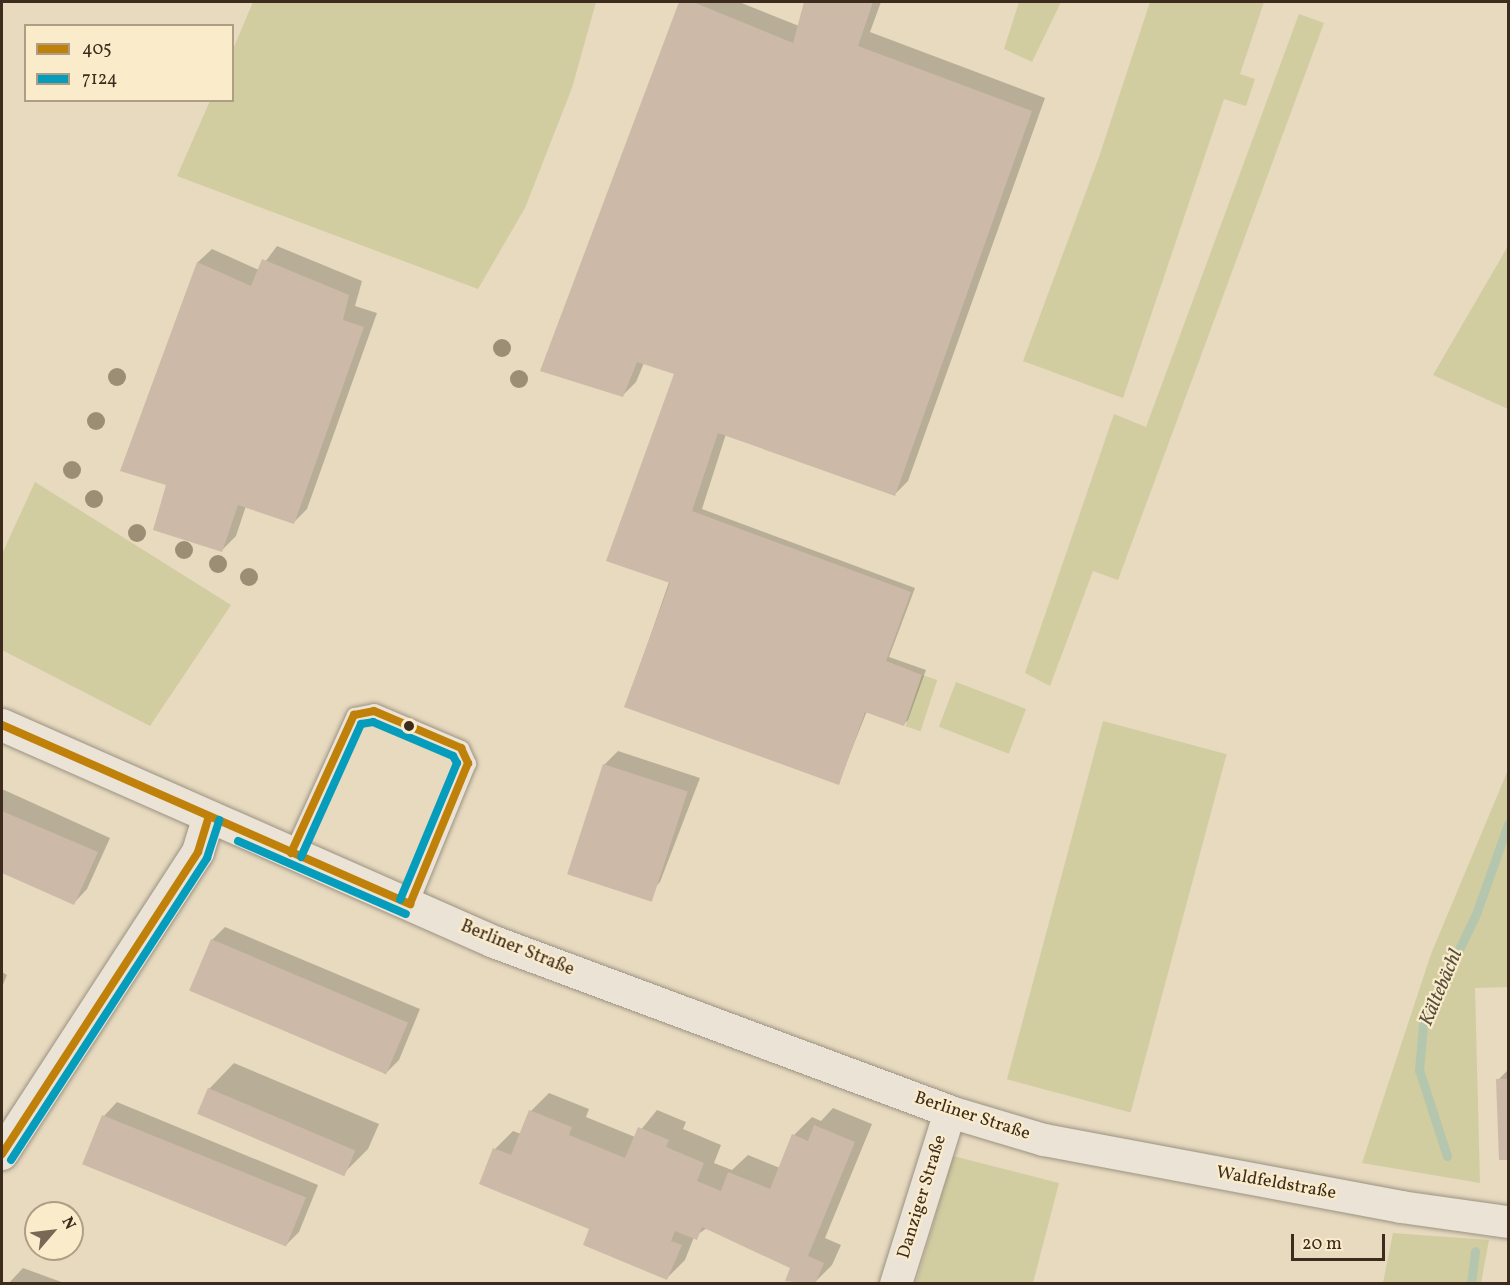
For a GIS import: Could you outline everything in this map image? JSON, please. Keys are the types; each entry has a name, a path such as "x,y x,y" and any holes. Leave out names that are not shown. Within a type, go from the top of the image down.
{"street":[{"name":"Berliner Straße","path":"2,725 494,942 950,1112 1044,1140"},
{"path":"2,1154 198,852 210,817"},
{"name":"Danziger Straße","path":"896,1284 950,1112"},
{"name":"Waldfeldstraße","path":"1044,1140 1401,1207 1509,1222"}],"lane":[{"path":"291,853 354,715 374,711 461,748 468,763 410,904"}],"shaded area":[{"path":"253,2 596,2 572,88 525,208 478,289 177,176 210,102 234,102 234,47"},
{"path":"1019,2 1061,2 1032,62 1004,49"},
{"path":"1150,2 1264,2 1240,74 1255,79 1246,106 1224,99 1123,398 1023,361 1099,157"},
{"path":"1299,14 1324,23 1118,580 1093,571 1050,686 1025,673 1114,414 1146,427"},
{"path":"1508,246 1508,409 1433,375"},
{"path":"35,482 231,605 150,726 2,650 2,554"},
{"path":"922,675 937,680 921,731 905,726"},
{"path":"956,682 1026,709 1009,754 939,727"},
{"path":"1103,721 1227,754 1131,1112 1007,1079"},
{"path":"1508,770 1508,987 1475,988 1480,1183 1362,1163 1431,954"},
{"path":"953,1156 1059,1183 1033,1283 916,1283"},
{"path":"1393,1233 1489,1240 1481,1283 1383,1283"}],"building":[{"path":"679,2 693,2 793,43 804,2 873,2 858,46 1032,111 895,496 718,433 692,511 911,592 886,661 922,675 904,726 865,712 839,785 624,707 670,583 606,561 674,374 637,362 623,397 540,371"},
{"path":"262,259 349,295 343,320 364,327 294,524 238,505 222,552 153,530 166,485 120,471 197,262 251,286"},
{"path":"603,764 688,792 652,902 567,874"},
{"path":"2,811 98,852 74,905 2,873"},
{"path":"211,939 408,1023 386,1074 189,991"},
{"path":"1496,1079 1508,1079 1508,1160 1499,1160"},
{"path":"208,1088 355,1151 344,1176 197,1114"},
{"path":"529,1110 572,1127 569,1135 625,1158 638,1127 669,1140 666,1147 704,1163 697,1181 721,1191 728,1172 770,1189 792,1134 808,1141 814,1125 855,1142 808,1256 824,1263 815,1284 785,1281 790,1268 702,1227 697,1240 675,1231 671,1241 682,1245 667,1280 583,1245 589,1229 479,1184 493,1148 511,1155"},
{"path":"102,1115 306,1197 286,1247 82,1164"}],"waterway":[{"name":"Kältebächl","path":"1447,1156 1419,1070 1423,1025 1476,914 1508,824"},
{"name":"Kältebächl","path":"1471,1284 1475,1251"}],"transit line":[{"name":"405","path":"291,853 354,715 374,711 461,748 468,763 410,904"},
{"name":"7124","path":"301,857 361,724 373,722 453,756 457,763 400,900"},
{"name":"405","path":"2,725 410,904"},
{"name":"405","path":"2,1154 198,852 209,817"},
{"name":"7124","path":"11,1160 207,858 219,820"},
{"name":"7124","path":"238,841 406,914"}]}
